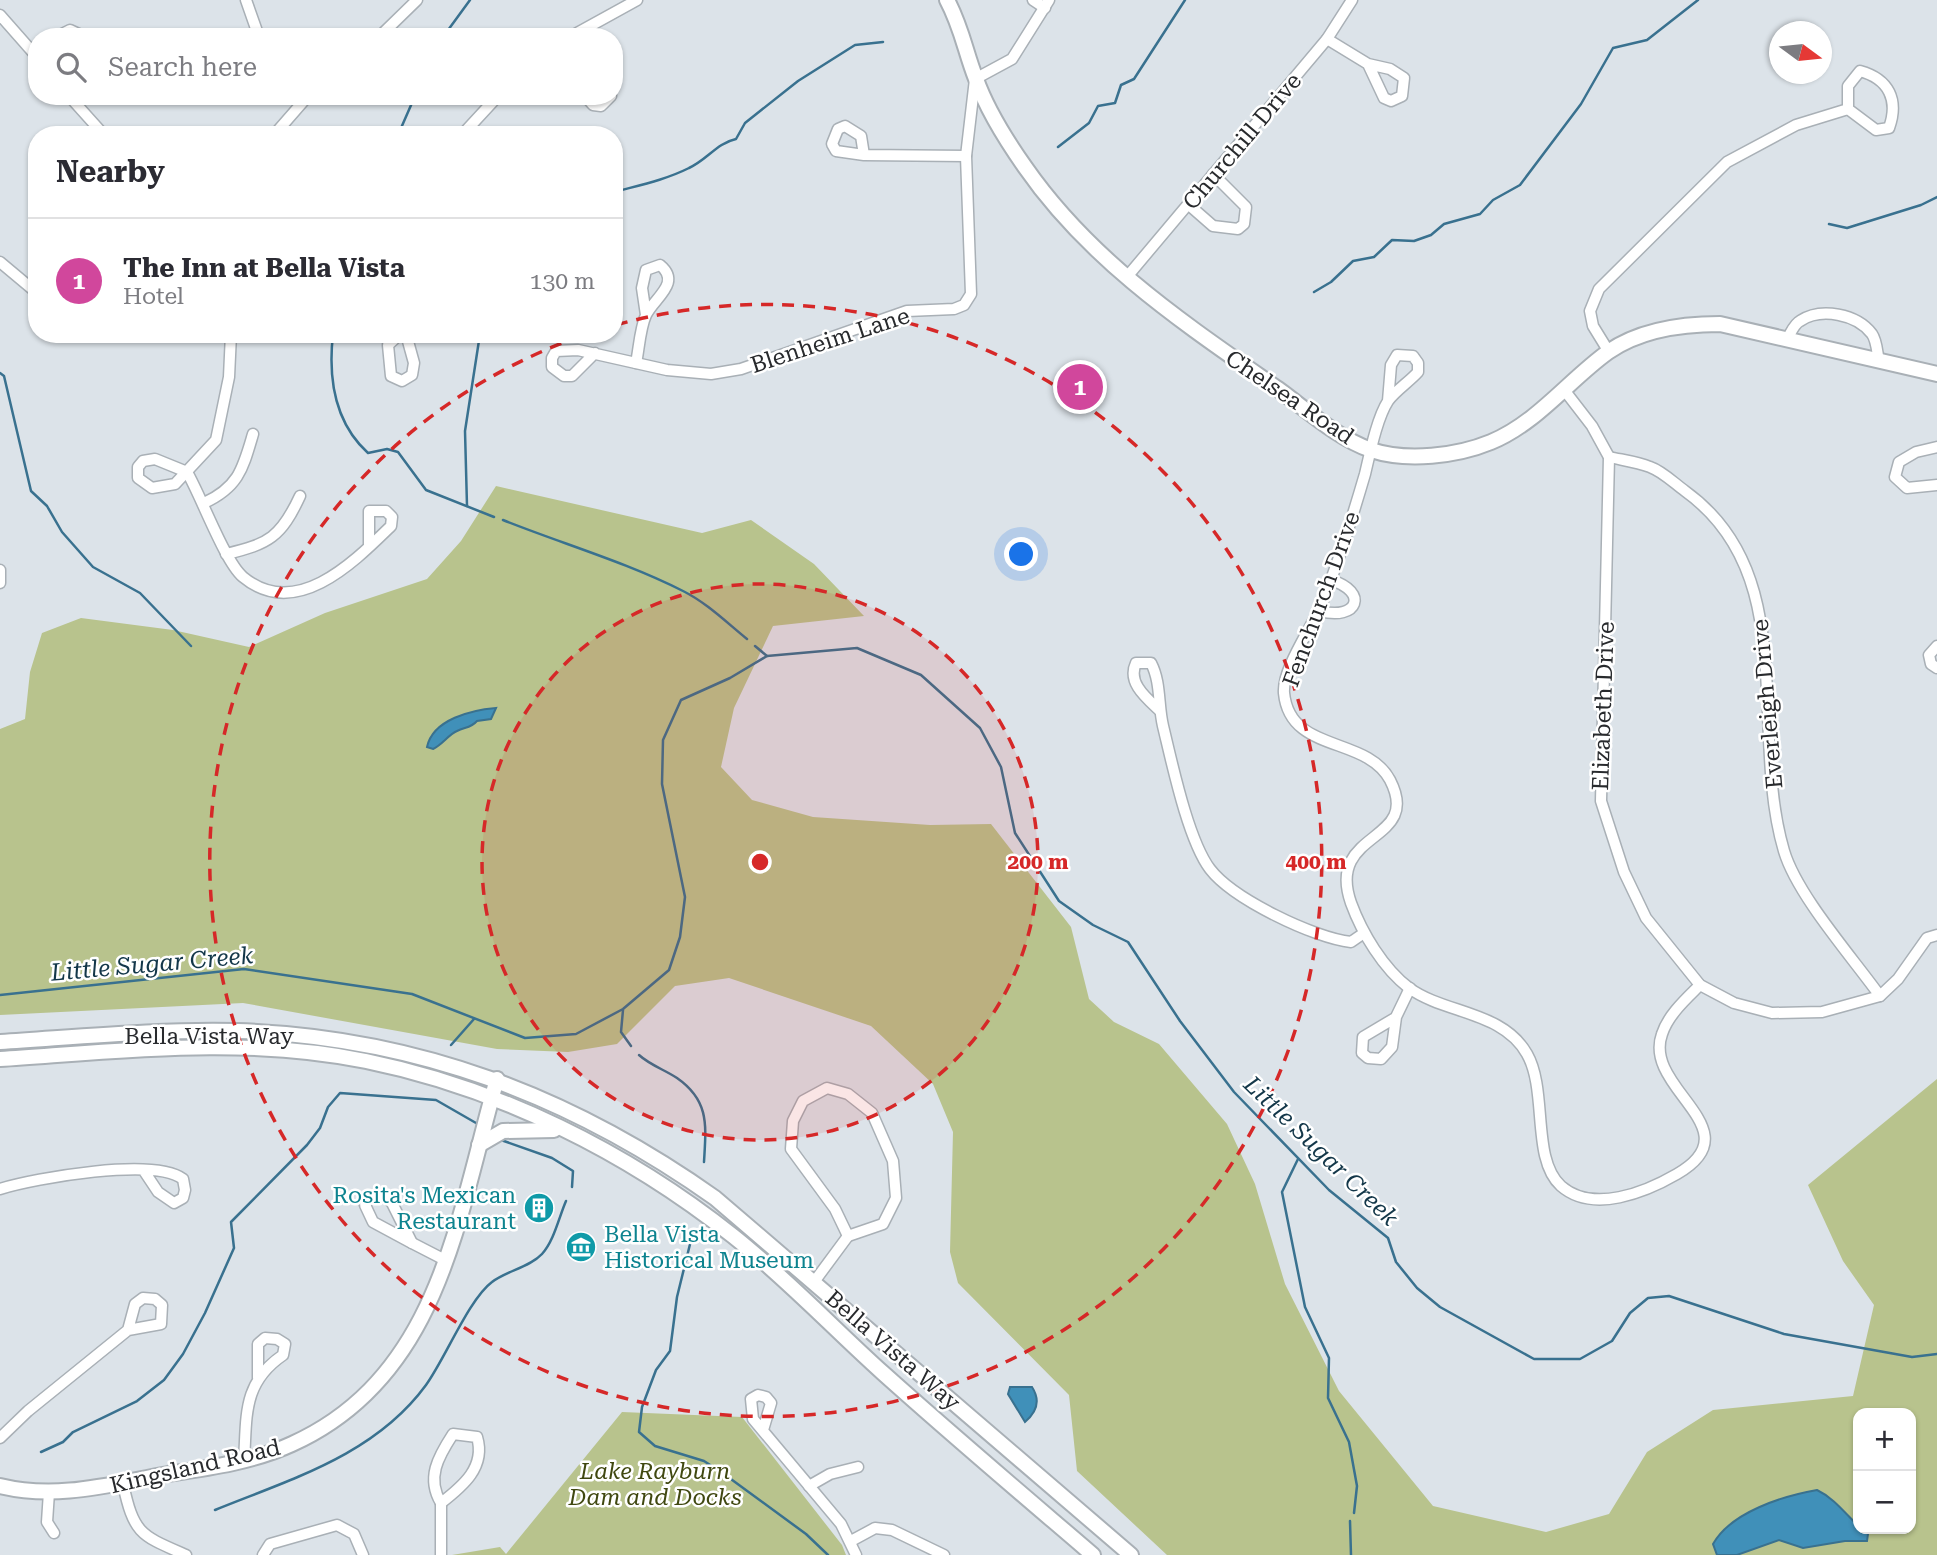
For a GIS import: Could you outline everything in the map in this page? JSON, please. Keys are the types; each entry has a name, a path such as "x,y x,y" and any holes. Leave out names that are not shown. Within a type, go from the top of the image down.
{"main road":[{"name":"Chelsea Road","path":"947,0 962,27 975,79 992,115 1056,207 1092,248 1126,278 1308,412 1371,450 1409,456 1452,453 1492,442 1565,391 1609,352 1641,336 1685,324 1720,324 1937,374"},
{"name":"Bella Vista Way","path":"0,1042 184,1032 309,1036 391,1049 497,1079 580,1114 672,1167 715,1198 1131,1555"},
{"name":"Bella Vista Way","path":"0,1059 216,1046 293,1051 364,1061 431,1077 491,1098 564,1130 649,1177 735,1238 884,1374 1093,1555"},
{"name":"Kingsland Road","path":"0,1486 50,1492 123,1484 244,1460 291,1445 337,1420 361,1401 403,1352 447,1261 497,1079"},
{"path":"479,1145 503,1131 529,1128 564,1130"}],"street":[{"path":"246,0 256,28"},
{"path":"388,28 417,0"},
{"path":"586,28 637,0"},
{"path":"975,79 1012,60 1047,4 1032,0"},
{"name":"Churchill Drive","path":"1126,278 1327,39 1352,0"},
{"path":"0,15 28,45"},
{"path":"1327,39 1368,64"},
{"path":"1860,71 1877,76 1890,93 1895,112 1889,128 1876,130 1848,109 1848,86 1860,71"},
{"name":"Blenheim Lane","path":"595,353 636,363 711,374 741,369 871,321 907,311 954,309 964,304 971,294 966,156 975,79"},
{"path":"77,105 96,126"},
{"path":"282,126 300,105"},
{"path":"470,126 490,105"},
{"path":"1609,352 1592,326 1590,311 1599,289 1727,162 1796,125 1848,109"},
{"path":"864,155 966,156"},
{"path":"1189,205 1213,226 1238,229 1244,224 1246,207 1213,174"},
{"path":"0,262 28,285"},
{"path":"636,363 646,315 643,277 646,270 660,265 670,278 667,287 646,315"},
{"path":"1787,339 1797,322 1815,313 1839,315 1863,324 1874,337 1879,361"},
{"path":"230,343 227,388 216,440 187,472 175,484 152,488 138,478 138,467 143,461 155,459 187,472 226,554 242,577 263,588 290,593 309,590 369,546"},
{"path":"390,343 388,359 391,376 402,382 412,375 414,363 408,343"},
{"path":"1396,355 1413,356 1418,363 1418,372 1388,401 1391,365 1396,355"},
{"path":"1565,391 1592,426 1609,457"},
{"name":"Fenchurch Drive","path":"1388,401 1320,611 1290,669 1284,690 1288,711 1294,721 1311,736 1367,759 1385,773 1396,795 1396,812 1389,825 1356,849 1348,863 1348,894 1364,933 1384,962 1410,988 1475,1014 1508,1032 1527,1054 1536,1081 1548,1170 1562,1187 1585,1198 1608,1200 1662,1182 1699,1160 1706,1143 1704,1126 1671,1080 1661,1055 1661,1035 1680,1005 1700,985"},
{"path":"204,503 223,494 241,473 253,434"},
{"path":"1937,447 1916,452 1899,462 1895,477 1907,488 1937,485"},
{"name":"Elizabeth Drive","path":"1609,457 1601,801 1623,872 1646,918 1700,985 1734,1003 1772,1013 1831,1010 1880,996"},
{"name":"Everleigh Drive","path":"1609,457 1652,467 1701,502 1719,520 1736,545 1749,571 1765,645 1765,711 1776,816 1784,853 1809,898 1880,996"},
{"path":"226,554 255,547 278,534 300,496"},
{"path":"0,570 0,583"},
{"path":"1320,611 1337,615 1347,612 1353,603 1353,594 1347,585 1331,580"},
{"path":"1937,646 1929,655 1931,664 1937,668"},
{"path":"1158,709 1193,832 1209,869 1231,888 1310,932 1330,940 1351,942 1364,933"},
{"path":"1880,996 1898,979 1927,938 1937,935"},
{"path":"1396,1017 1363,1037 1362,1053 1368,1058 1381,1059 1392,1047 1396,1017 1410,988"},
{"path":"814,1282 848,1236 883,1224 896,1198 893,1161 872,1113 848,1094 827,1088 803,1101 793,1121 791,1149 835,1209 848,1236"},
{"path":"0,1189 66,1173 144,1171"},
{"path":"412,1243 392,1203 383,1195 370,1198 365,1205 373,1222 412,1243 447,1261"},
{"path":"0,1438 28,1411 128,1330"},
{"path":"244,1460 248,1403 258,1378"},
{"path":"764,1430 851,1541 856,1555"},
{"path":"441,1503 460,1487 479,1461 481,1451 477,1437 453,1434 433,1477 433,1489 441,1503 441,1555"},
{"path":"809,1486 830,1474 858,1467"},
{"path":"123,1484 131,1519 138,1530 186,1555"},
{"path":"50,1492 47,1522 54,1534"},
{"path":"263,1555 270,1544 337,1525 354,1534 363,1555"},
{"path":"851,1541 875,1528 892,1530 944,1555"}],"green space":[{"path":"496,486 702,533 751,520 814,564 864,616 773,626 734,708 721,767 752,800 813,817 930,825 991,824 1071,927 1089,999 1114,1022 1159,1044 1227,1124 1255,1184 1285,1284 1339,1391 1433,1506 1546,1532 1609,1514 1647,1452 1713,1410 1853,1396 1874,1305 1843,1261 1808,1185 1937,1079 1937,1555 1167,1555 1077,1471 1069,1395 958,1283 950,1252 953,1132 933,1084 871,1026 729,978 675,986 617,1044 568,1052 497,1049 243,1003 0,1015 0,729 25,719 30,672 42,633 81,618 173,630 249,647 325,613 427,579 461,541"},
{"name":"Lake Rayburn Dam and Docks","path":"622,1412 742,1417 842,1545 846,1555 452,1555 500,1547 506,1554"}],"water":[{"path":"496,708 491,719 477,721 457,731 433,749 427,747 437,729 445,723 465,714"},
{"path":"1010,1387 1032,1387 1035,1392 1036,1406 1025,1422 1008,1394"},
{"path":"1817,1490 1831,1499 1853,1521 1853,1534 1868,1534 1867,1541 1845,1541 1803,1548 1779,1540 1737,1555 1717,1555 1713,1544 1732,1523 1759,1507 1789,1496"}],"waterway":[{"path":"450,28 470,0"},
{"path":"1058,147 1089,123 1098,106 1115,103 1121,85 1134,79 1185,0"},
{"path":"1314,292 1331,282 1353,261 1374,257 1392,240 1414,241 1431,235 1444,224 1480,214 1493,200 1520,185 1581,104 1613,48 1647,40 1698,0"},
{"path":"623,190 662,179 695,165 723,144 736,139 745,123 798,81 855,45 883,42"},
{"path":"402,126 411,105"},
{"path":"1829,224 1847,228 1921,205 1937,197"},
{"path":"332,343 336,398 347,428 368,453 387,449 398,452 426,490 494,517"},
{"path":"467,506 465,431 479,343"},
{"path":"0,373 4,376 31,491 47,506 62,532 93,567 140,593 191,646"},
{"path":"503,520 617,562 683,591 708,607 747,639"},
{"path":"755,646 767,656"},
{"name":"Little Sugar Creek","path":"0,995 244,969 412,994 525,1038 576,1034 623,1009 669,970 680,937 685,897 662,784 663,740 681,700 730,678 767,656 857,648 921,675 980,728 1001,767 1015,833 1059,901 1093,925 1128,942 1180,1021 1234,1092 1329,1190 1388,1238 1396,1262 1417,1288 1440,1307 1534,1359 1580,1359 1612,1341 1630,1313 1648,1298 1669,1296 1784,1334 1912,1357 1937,1354"},
{"path":"623,1010 621,1032 631,1046"},
{"path":"451,1045 474,1019"},
{"path":"639,1055 677,1078 688,1087 701,1105 705,1126 704,1162"},
{"path":"41,1452 63,1442 73,1432 137,1401 164,1380 183,1354 205,1313 234,1248 231,1222 307,1145 320,1128 328,1107 340,1093 436,1100 476,1123"},
{"path":"501,1140 552,1158 573,1171 572,1187"},
{"path":"1298,1159 1282,1192 1305,1307 1329,1358 1328,1398 1349,1442 1357,1486 1354,1513"},
{"path":"215,1510 330,1462 382,1430 426,1385 483,1290 498,1278 542,1254 553,1236 566,1201"},
{"path":"693,1232 677,1297 670,1351 656,1370 642,1407 639,1432 655,1446 704,1461 724,1474 806,1534 828,1555"},
{"path":"1350,1521 1351,1555"}],"place":[{"name":"The Inn at Bella Vista","path":"1080,387"},
{"name":"Rosita's Mexican Restaurant","path":"539,1208"},
{"name":"Bella Vista Historical Museum","path":"581,1247"}]}
